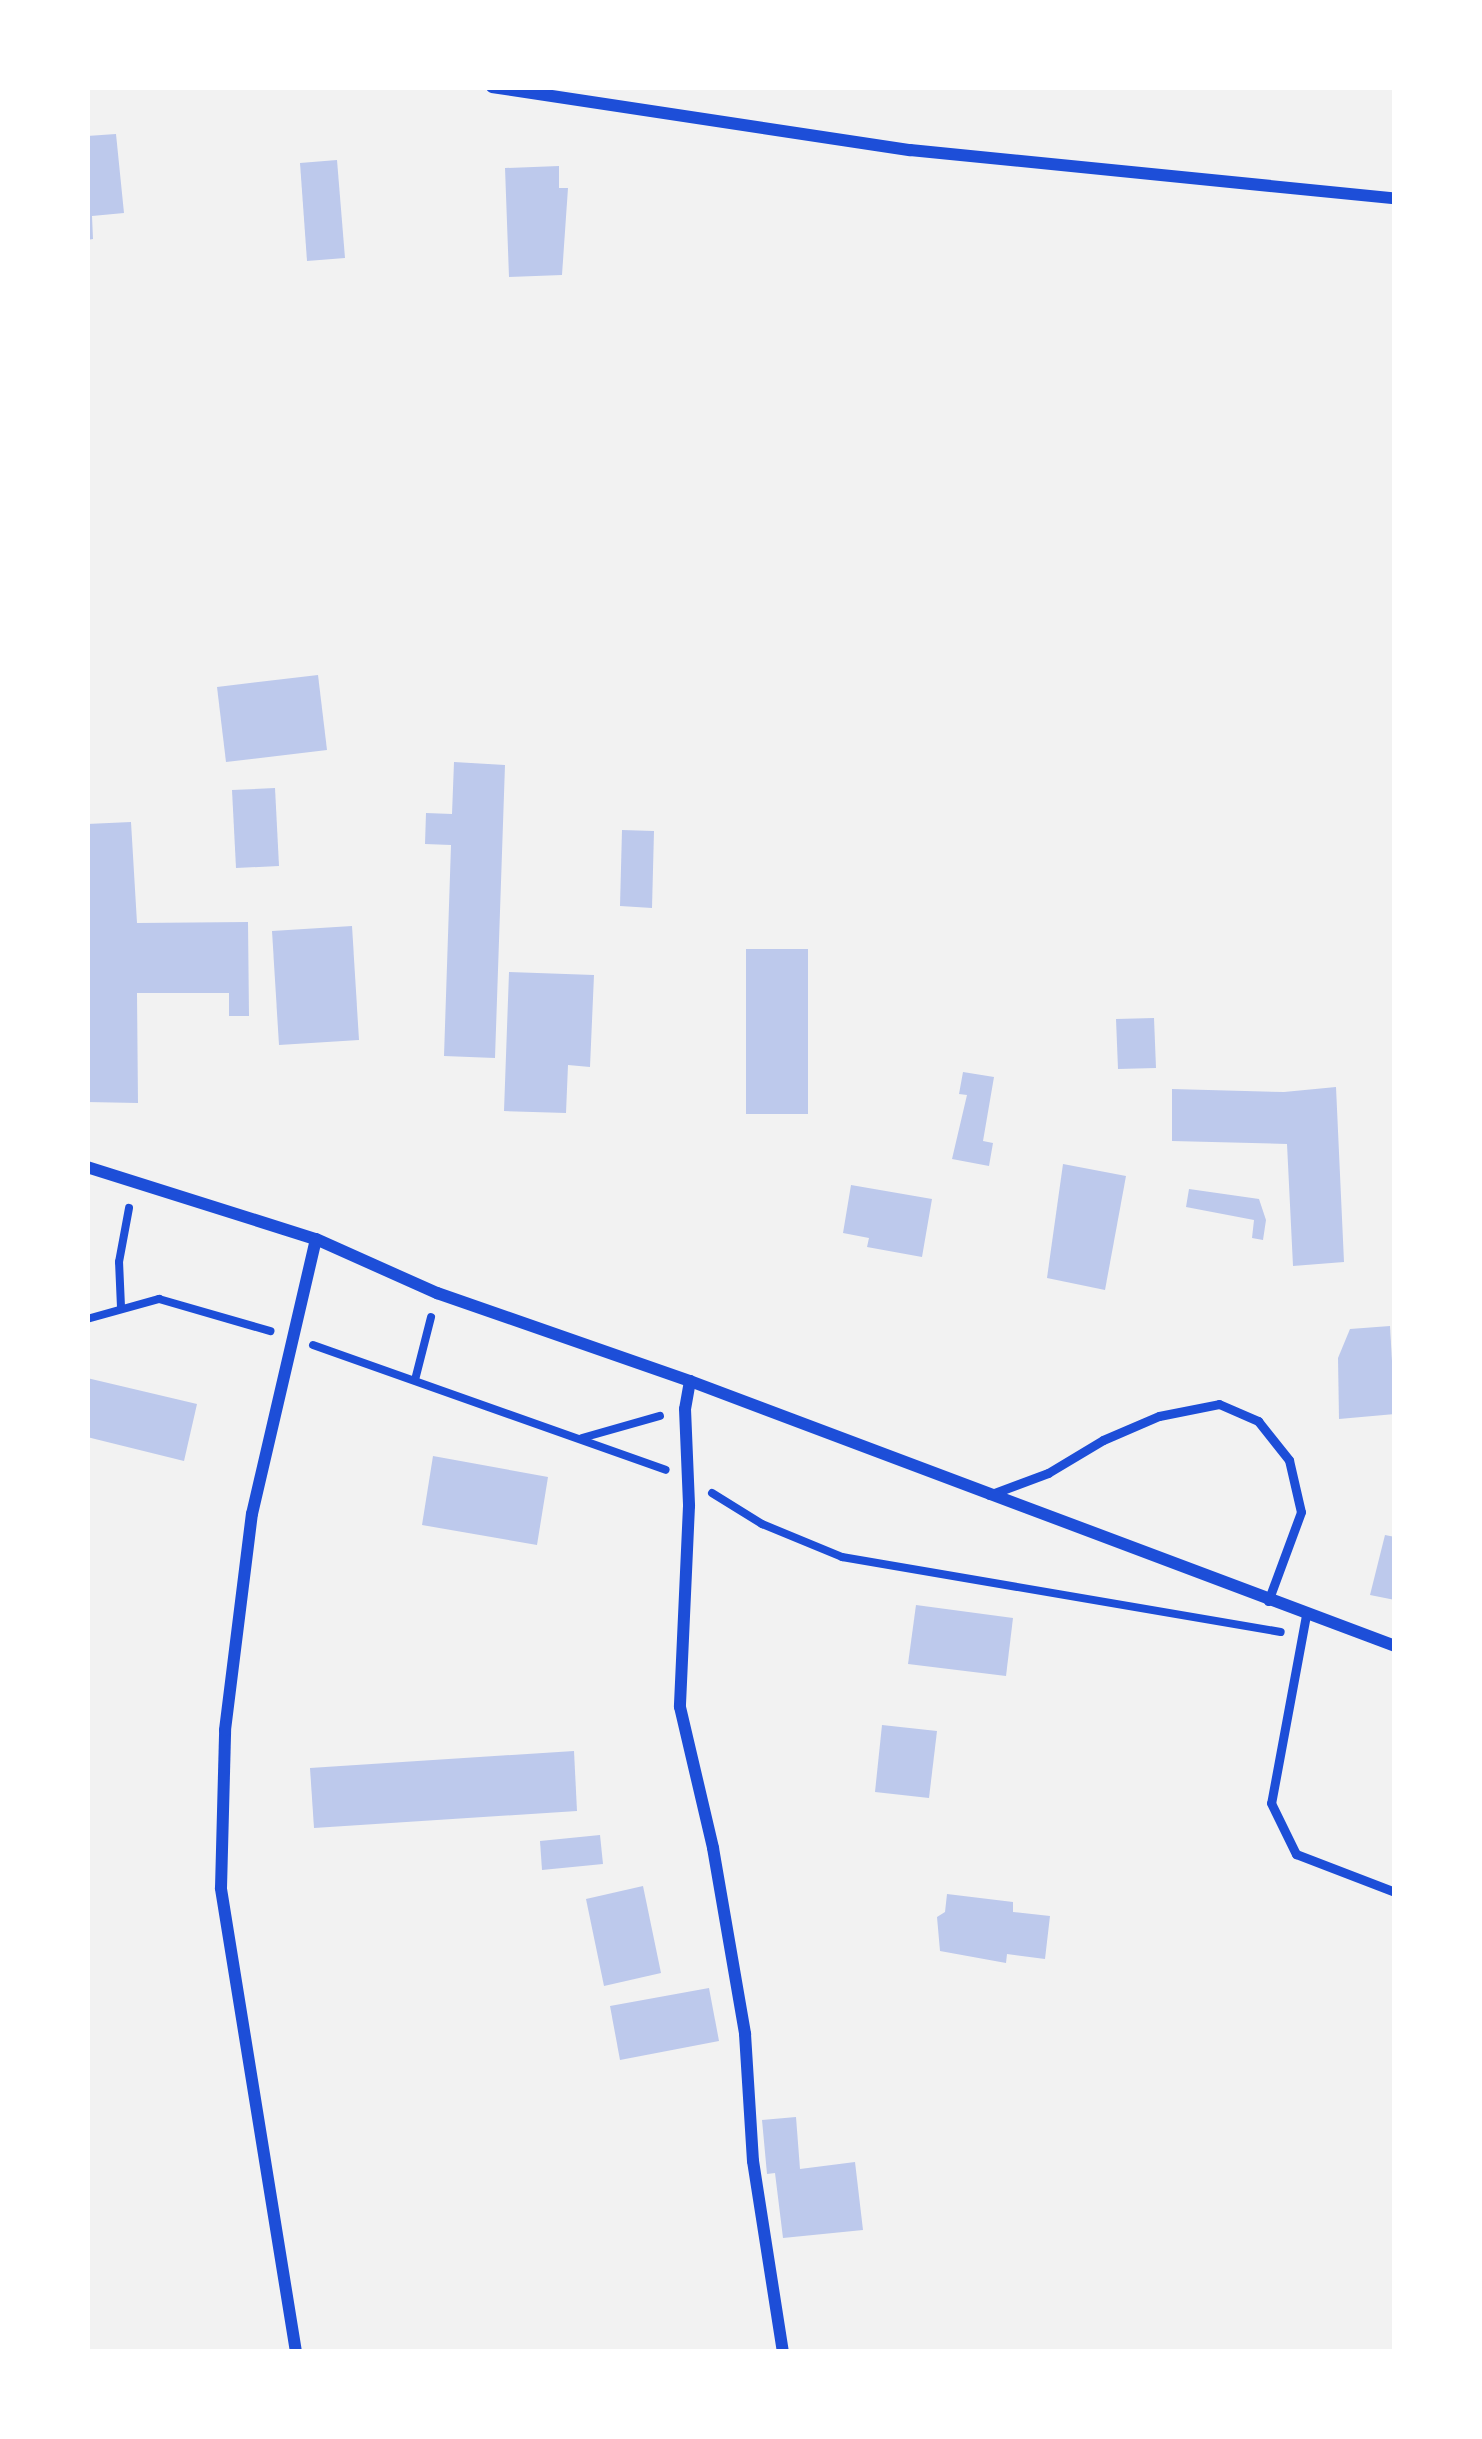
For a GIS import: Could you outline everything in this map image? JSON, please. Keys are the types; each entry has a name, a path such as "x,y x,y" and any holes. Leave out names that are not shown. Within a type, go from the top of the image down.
{"street":[{"path":"493,87 910,150 1395,198"},
{"path":"87,1167 316,1239 437,1294 690,1381 1395,1646"},
{"path":"296,2352 221,1888 225,1730 252,1514 316,1239"},
{"path":"690,1381 685,1409 680,1707 713,1848 745,2034 753,2161 783,2352"}],"lane":[{"path":"989,1495 1048,1473 1103,1440 1159,1416 1219,1403 1258,1421 1289,1460 1300,1512 1268,1601"},
{"path":"1306,1615 1271,1803 1296,1854 1395,1892"}],"path":[{"path":"122,1307 119,1262 134,1180"},
{"path":"415,1380 437,1294"},
{"path":"87,1319 159,1299 291,1338 687,1478 762,1524 842,1557 1271,1633 1294,1631 1306,1615"},
{"path":"580,1438 685,1409"}],"building":[{"path":"116,134 124,213 92,216 93,239 87,240 87,136"},
{"path":"337,160 345,258 307,261 300,163"},
{"path":"559,166 559,188 568,188 562,275 509,277 505,168"},
{"path":"318,675 327,750 226,762 217,687"},
{"path":"454,762 505,765 495,1058 444,1056 451,845 425,844 426,813 452,814"},
{"path":"275,788 279,866 236,868 232,790"},
{"path":"131,822 137,923 248,922 249,1016 229,1016 229,993 137,993 138,1103 87,1102 87,824"},
{"path":"622,830 654,831 652,908 620,906"},
{"path":"352,926 359,1040 279,1045 272,931"},
{"path":"746,949 808,949 808,1114 746,1114"},
{"path":"509,972 594,975 590,1067 568,1065 566,1113 504,1111"},
{"path":"1154,1018 1156,1068 1118,1069 1116,1019"},
{"path":"963,1072 994,1077 983,1141 993,1143 989,1166 952,1159 967,1095 959,1094"},
{"path":"1336,1087 1344,1262 1293,1266 1287,1144 1172,1141 1172,1089 1284,1092"},
{"path":"1063,1164 1126,1176 1105,1290 1047,1278"},
{"path":"851,1185 932,1199 922,1257 867,1247 869,1238 843,1233"},
{"path":"1189,1189 1259,1199 1266,1220 1263,1240 1252,1238 1254,1220 1186,1207"},
{"path":"1390,1326 1395,1414 1339,1419 1338,1358 1350,1329"},
{"path":"87,1378 197,1404 184,1461 87,1437"},
{"path":"433,1456 548,1477 537,1545 422,1525"},
{"path":"1385,1535 1395,1537 1395,1600 1370,1595"},
{"path":"916,1605 1013,1618 1006,1676 908,1664"},
{"path":"882,1725 937,1731 929,1798 875,1792"},
{"path":"574,1751 577,1811 314,1828 310,1768"},
{"path":"600,1835 603,1864 542,1870 540,1841"},
{"path":"643,1886 661,1973 604,1986 586,1899"},
{"path":"947,1894 1013,1902 1013,1912 1050,1916 1045,1959 1007,1954 1006,1963 940,1951 937,1917 945,1912"},
{"path":"709,1988 719,2041 620,2060 610,2006"},
{"path":"796,2117 800,2169 855,2162 863,2230 783,2238 775,2173 767,2174 762,2120"}]}
